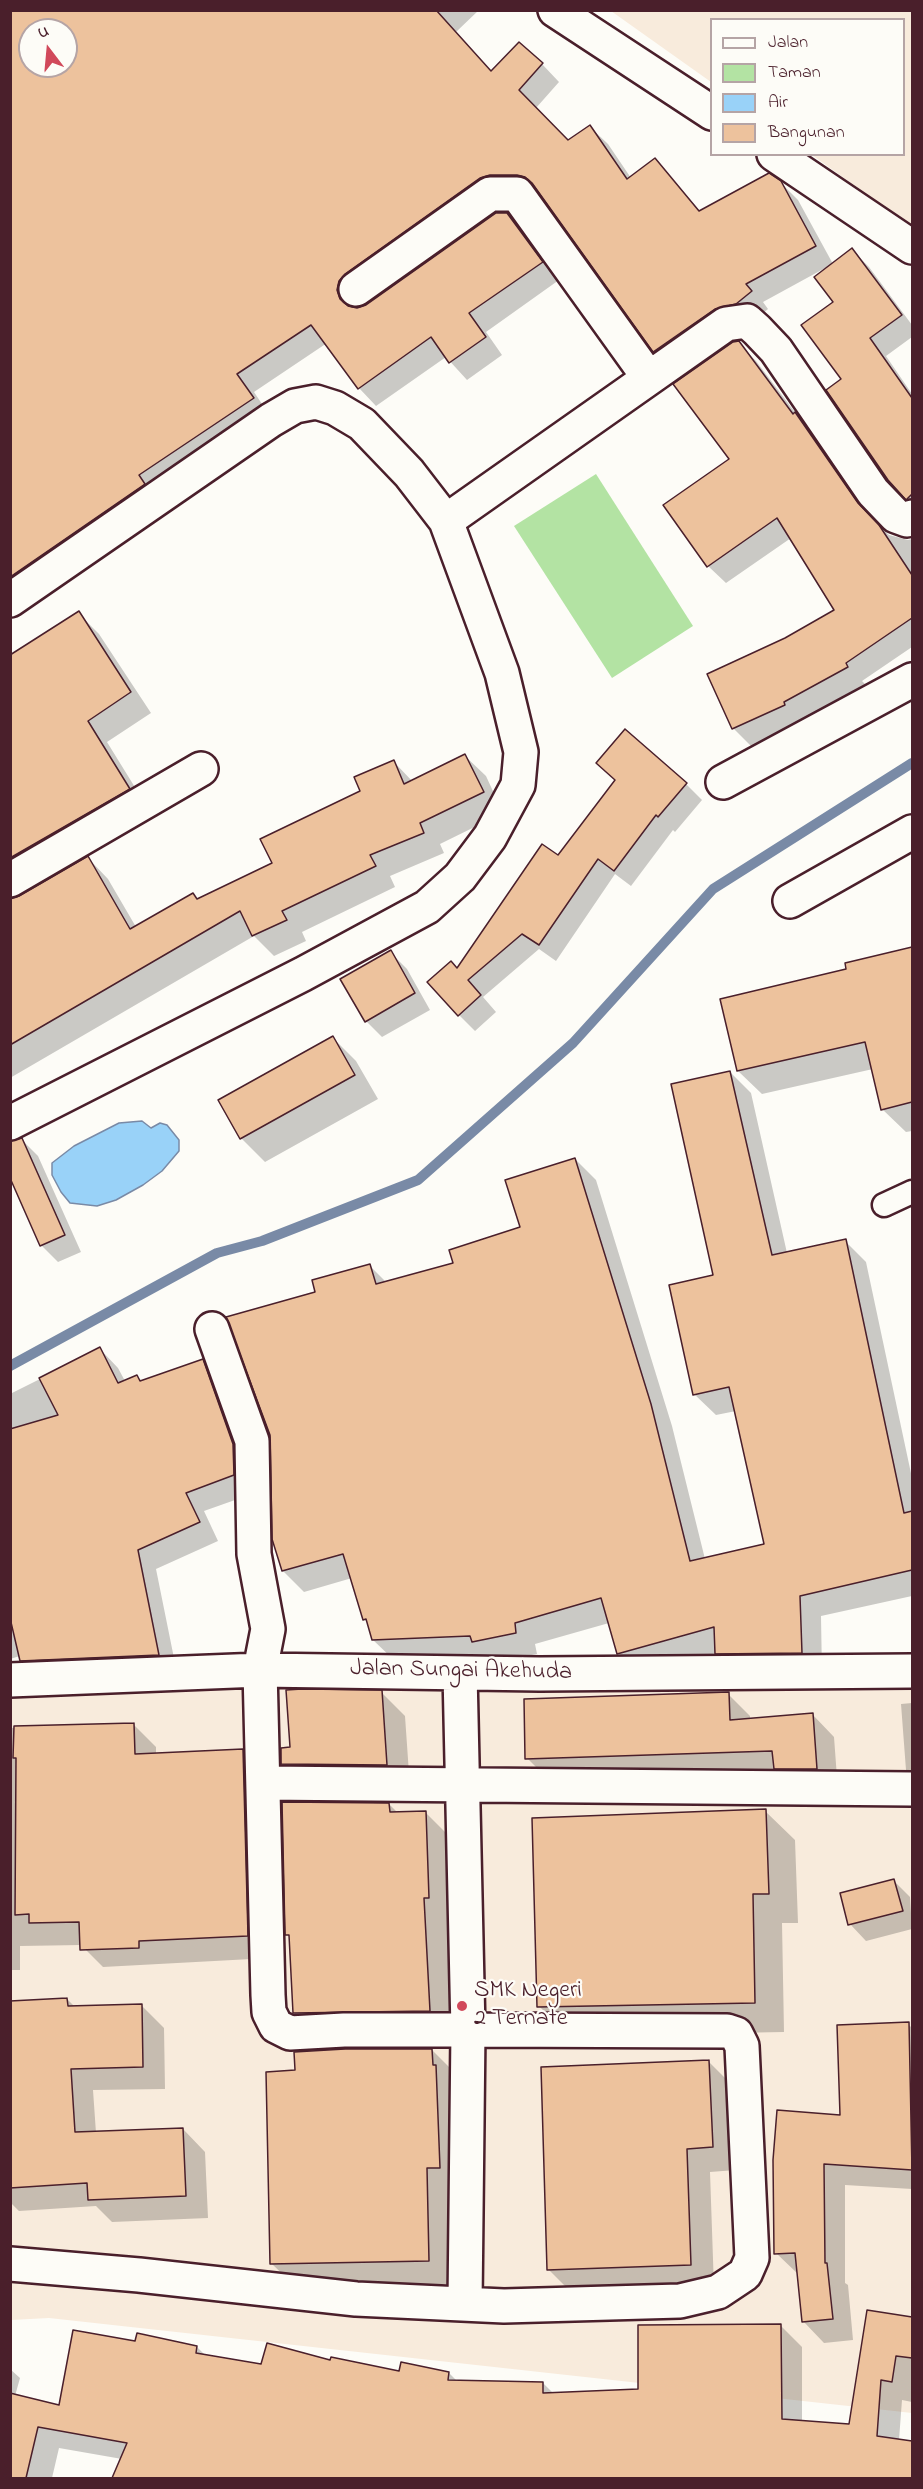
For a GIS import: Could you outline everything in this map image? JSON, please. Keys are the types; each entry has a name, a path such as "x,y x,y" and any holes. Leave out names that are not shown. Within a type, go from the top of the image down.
{"street":[{"path":"555,10 710,112"},
{"path":"777,156 912,247"},
{"path":"356,289 490,194 518,194 649,378"},
{"path":"446,521 726,324 747,321 776,350 873,492 897,516 911,524"},
{"path":"10,600 271,420 296,406 316,402 335,408 362,424 409,473 446,521 502,673 521,752 518,785 490,837 459,877 427,907 292,979 10,1123"},
{"path":"723,782 912,680"},
{"path":"10,880 201,770"},
{"path":"790,901 912,832"},
{"path":"10,2264 139,2275 356,2299 527,2306 680,2301 718,2292 745,2274 752,2258 742,2046 736,2034 727,2031 468,2030 290,2033 276,2026 269,2012 268,1995 260,1670 268,1629 254,1554 252,1441 212,1329"},
{"name":"Jalan Sungai Akehuda","path":"10,1680 260,1670 912,1671"},
{"path":"460,1672 468,2030 465,2304"},
{"path":"263,1783 912,1789"}],"lane":[{"path":"884,1205 912,1192"}],"shaded area":[{"path":"611,11 912,11 912,227 813,156 905,156 905,18 710,18 710,81"},
{"name":"SMK Negeri 2 Ternate","path":"912,1684 912,2413 49,2318 11,2320 10,1694 236,1689"}],"green space":[{"path":"596,474 693,626 612,678 514,526"}],"water":[{"path":"142,1121 151,1128 160,1123 167,1125 179,1140 179,1151 162,1171 116,1200 97,1206 70,1203 52,1175 52,1163 74,1146 119,1123"}],"building":[{"path":"10,10 436,10 491,71 519,42 543,63 519,90 568,140 590,125 627,179 655,158 699,211 769,173 781,181 816,246 746,284 752,291 736,304 715,309 653,352 532,183 525,177 517,175 490,175 480,178 345,274 339,281 337,290 340,299 348,306 357,308 366,305 496,213 507,213 543,262 469,313 486,337 449,363 431,337 358,389 311,325 237,374 254,398 139,475 145,484 10,577"},
{"path":"852,248 902,315 870,338 912,398 912,494 906,500 888,480 826,390 841,379 801,325 833,302 814,277"},
{"path":"739,341 793,414 795,412 858,503 879,525 912,575 912,618 846,663 848,667 784,702 785,705 732,729 707,674 785,638 834,610 777,518 707,567 663,505 729,459 673,384 733,342"},
{"path":"79,611 131,692 88,721 130,789 10,858 10,655"},
{"path":"625,729 687,783 658,817 656,815 614,871 598,859 539,945 522,934 468,980 481,995 458,1016 427,982 451,961 457,968 542,844 558,855 615,780 596,763"},
{"path":"465,754 484,792 420,823 424,833 370,855 376,866 282,911 287,920 252,936 240,911 10,1045 10,899 88,856 130,929 193,893 197,899 272,863 260,839 360,791 354,777 394,760 404,784"},
{"path":"912,947 912,1102 881,1110 865,1042 737,1071 720,999 846,969 845,963"},
{"path":"391,950 415,993 365,1022 340,979"},
{"path":"333,1036 355,1075 240,1139 218,1100"},
{"path":"730,1071 772,1255 846,1239 904,1513 912,1511 912,1570 800,1596 802,1653 715,1654 714,1627 617,1654 601,1598 515,1623 516,1633 472,1642 470,1636 372,1640 366,1619 363,1620 343,1554 282,1571 272,1539 270,1435 226,1317 315,1292 312,1280 370,1264 376,1284 453,1263 449,1250 520,1227 505,1180 575,1158 651,1404 690,1561 764,1544 729,1387 693,1395 669,1285 713,1275 671,1084"},
{"path":"22,1138 65,1235 40,1246 10,1178 10,1141"},
{"path":"100,1347 118,1383 137,1375 140,1381 203,1359 233,1444 234,1475 186,1493 200,1522 138,1550 159,1655 20,1661 10,1618 10,1429 58,1415 39,1378"},
{"path":"286,1690 382,1690 387,1765 281,1764 281,1748 290,1747"},
{"path":"729,1692 730,1720 813,1713 817,1769 774,1769 772,1751 525,1759 524,1699"},
{"path":"134,1723 135,1754 243,1749 248,1936 139,1941 139,1948 80,1950 79,1922 29,1923 29,1914 15,1915 16,1758 13,1758 14,1726"},
{"path":"282,1802 389,1803 390,1812 426,1811 429,1898 424,1898 430,2011 293,2013 289,1935 285,1935"},
{"path":"766,1809 769,1894 753,1894 755,2003 537,2007 532,1818"},
{"path":"894,1879 903,1911 848,1925 840,1893"},
{"path":"67,1998 68,2006 142,2004 143,2067 71,2069 75,2132 183,2128 186,2196 88,2200 87,2183 10,2188 10,2001"},
{"path":"909,2022 912,2170 824,2164 825,2263 827,2263 833,2319 802,2322 795,2253 774,2254 773,2160 777,2110 840,2115 837,2025"},
{"path":"345,2049 432,2049 433,2065 436,2065 440,2168 427,2168 429,2261 270,2264 266,2072 295,2070 294,2052"},
{"path":"709,2060 713,2147 687,2149 691,2265 547,2270 541,2067"},
{"path":"867,2310 912,2317 912,2358 896,2356 892,2382 881,2380 877,2436 912,2441 912,2478 112,2478 127,2443 38,2427 26,2478 10,2478 10,2393 59,2405 73,2330 135,2341 137,2333 197,2346 196,2353 261,2364 267,2343 330,2360 331,2357 399,2371 401,2362 449,2372 448,2380 543,2382 543,2393 638,2389 638,2325 781,2324 782,2419 849,2424"}],"waterway":[{"path":"10,1366 217,1253 262,1241 418,1180 573,1043 713,889 912,763"}],"place":[{"name":"SMK Negeri 2 Ternate","path":"462,2006"}]}
